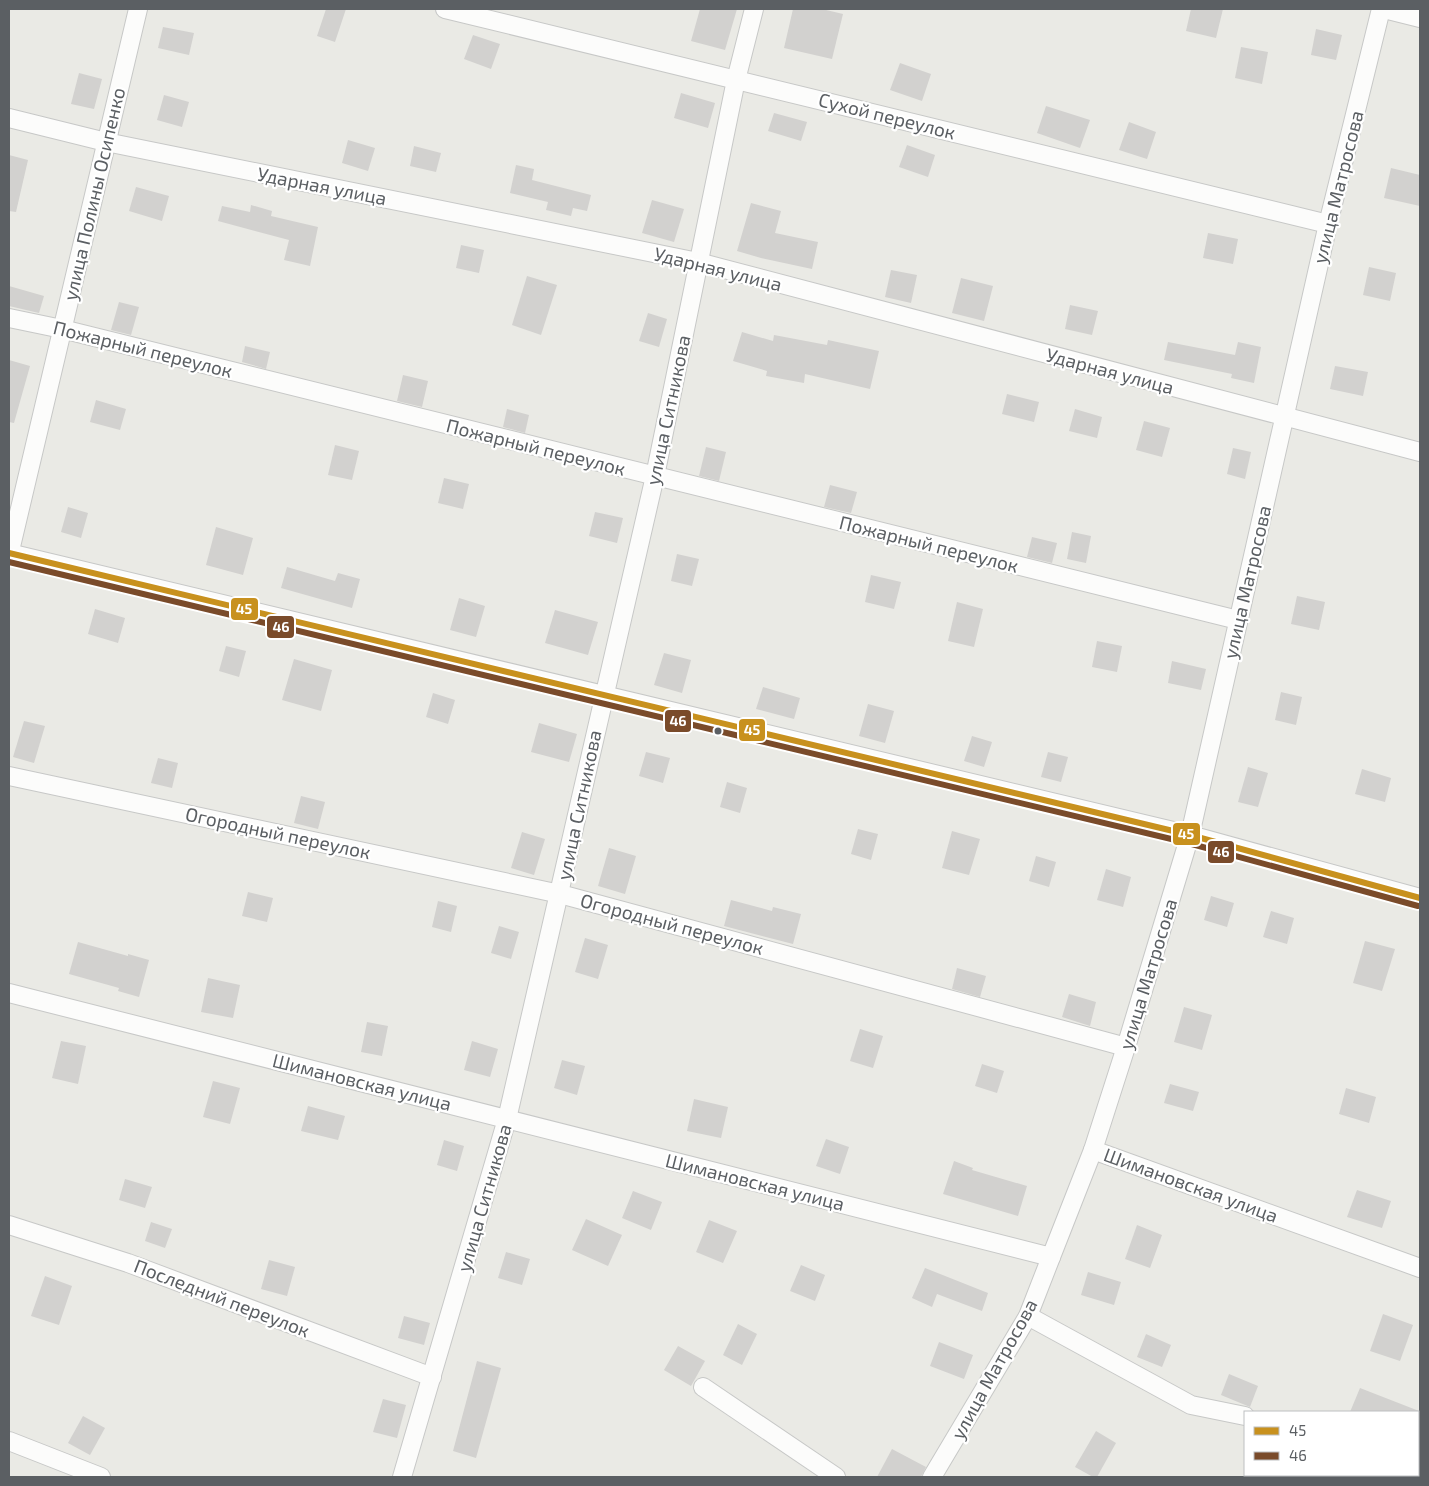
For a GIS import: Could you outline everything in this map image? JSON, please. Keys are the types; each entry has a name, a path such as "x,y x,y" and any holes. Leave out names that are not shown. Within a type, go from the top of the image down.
{"street":[{"name":"улица Полины Осипенко","path":"9,554 138,9"},
{"name":"Сухой переулок","path":"445,9 1328,224"},
{"name":"улица Ситникова","path":"402,1477 507,1119 655,476 736,80 754,9"},
{"path":"1383,9 1420,18"},
{"name":"улица Матросова","path":"1093,1150 1190,835 1328,224 1383,9"},
{"name":"Ударная улица","path":"9,118 106,142 698,262 1420,452"},
{"name":"Пожарный переулок","path":"9,318 62,329 1238,620"},
{"path":"9,554 604,694 1190,835 1420,898"},
{"name":"Огородный переулок","path":"9,776 560,894 1126,1047"},
{"name":"Шимановская улица","path":"9,993 1051,1257 1093,1150 1420,1268"},
{"name":"Последний переулок","path":"9,1225 128,1263 432,1378"},
{"name":"улица Матросова","path":"932,1477 1028,1316 1051,1257"},
{"path":"1028,1316 1190,1405 1244,1416"},
{"path":"703,1387 836,1477"},
{"path":"9,1441 101,1477"}],"building":[{"path":"326,9 346,9 335,42 317,36"},
{"path":"700,9 737,9 725,50 691,41"},
{"path":"793,9 822,9 843,14 832,59 784,48"},
{"path":"1191,9 1223,9 1216,38 1186,31"},
{"path":"163,27 194,33 189,55 158,48"},
{"path":"1316,29 1342,35 1336,60 1311,55"},
{"path":"473,35 500,44 491,69 464,59"},
{"path":"1241,47 1268,52 1262,84 1235,78"},
{"path":"900,63 931,74 922,101 890,90"},
{"path":"79,73 102,79 94,109 71,104"},
{"path":"681,93 715,103 708,128 674,118"},
{"path":"164,95 189,102 182,127 157,120"},
{"path":"1046,106 1090,120 1080,148 1037,133"},
{"path":"774,113 807,122 801,141 768,131"},
{"path":"1129,122 1156,132 1147,159 1119,150"},
{"path":"348,140 375,148 368,171 342,163"},
{"path":"907,145 935,155 928,177 899,167"},
{"path":"414,146 441,153 436,172 410,166"},
{"path":"9,155 28,160 16,212 9,211"},
{"path":"516,165 534,169 532,180 591,195 587,211 573,208 571,216 546,210 548,202 510,193"},
{"path":"1391,168 1420,175 1420,206 1384,198"},
{"path":"136,187 169,196 162,221 129,211"},
{"path":"652,200 684,209 674,242 642,233"},
{"path":"751,203 781,211 775,233 818,242 812,269 737,251"},
{"path":"251,205 272,211 271,216 318,227 310,266 284,260 289,240 218,221 222,206 250,212"},
{"path":"1208,233 1238,239 1233,264 1203,258"},
{"path":"461,245 484,250 479,273 456,268"},
{"path":"1369,267 1396,273 1390,301 1363,295"},
{"path":"891,270 917,275 911,303 885,297"},
{"path":"527,276 557,285 541,335 512,325"},
{"path":"961,278 993,286 984,321 952,313"},
{"path":"9,286 44,296 39,313 9,306"},
{"path":"119,302 139,307 131,335 111,330"},
{"path":"1070,305 1098,311 1092,335 1065,329"},
{"path":"648,313 667,319 659,347 639,341"},
{"path":"742,332 773,341 774,335 827,345 828,340 879,351 870,389 805,374 804,383 766,376 767,371 733,361"},
{"path":"1168,342 1235,355 1238,342 1261,347 1254,383 1231,378 1232,374 1164,360"},
{"path":"245,346 270,352 266,369 242,362"},
{"path":"9,360 30,366 14,423 9,422"},
{"path":"1335,366 1368,372 1363,396 1330,389"},
{"path":"403,375 428,381 422,407 397,401"},
{"path":"1007,394 1039,402 1034,422 1002,414"},
{"path":"96,400 126,409 120,430 90,422"},
{"path":"507,409 529,415 525,433 503,427"},
{"path":"1075,409 1102,417 1097,438 1069,431"},
{"path":"1144,421 1170,428 1162,457 1136,450"},
{"path":"335,445 359,451 352,480 328,475"},
{"path":"706,447 726,452 719,481 699,476"},
{"path":"1233,448 1251,452 1245,479 1227,474"},
{"path":"444,478 469,484 463,509 438,503"},
{"path":"830,485 857,492 851,513 824,507"},
{"path":"68,507 88,513 81,538 61,532"},
{"path":"595,512 623,518 617,543 589,536"},
{"path":"216,527 253,538 243,575 206,565"},
{"path":"1072,532 1091,536 1086,563 1067,559"},
{"path":"1032,537 1057,543 1052,563 1027,557"},
{"path":"677,554 699,559 692,586 671,581"},
{"path":"287,567 335,581 338,573 360,579 352,608 281,588"},
{"path":"871,575 901,582 894,609 865,602"},
{"path":"1297,596 1325,602 1319,630 1291,624"},
{"path":"459,598 485,606 476,637 450,630"},
{"path":"957,602 983,609 974,647 948,641"},
{"path":"95,609 125,618 118,643 88,634"},
{"path":"555,610 598,622 588,655 545,643"},
{"path":"1097,641 1122,646 1117,672 1092,667"},
{"path":"226,646 246,651 239,677 219,671"},
{"path":"664,653 691,660 682,693 654,685"},
{"path":"294,659 332,670 321,711 282,700"},
{"path":"1172,661 1206,669 1201,690 1168,683"},
{"path":"763,687 800,698 794,719 756,709"},
{"path":"1281,692 1302,697 1296,725 1275,720"},
{"path":"433,693 455,700 448,724 426,717"},
{"path":"868,704 894,711 885,743 859,736"},
{"path":"24,721 45,726 34,763 13,757"},
{"path":"539,723 577,734 569,762 531,752"},
{"path":"972,736 992,742 984,767 964,761"},
{"path":"646,752 670,758 663,783 639,776"},
{"path":"1048,752 1068,757 1061,782 1041,777"},
{"path":"158,758 178,763 172,788 151,783"},
{"path":"1248,767 1268,773 1258,807 1238,802"},
{"path":"1362,769 1391,778 1385,802 1355,794"},
{"path":"727,782 747,788 740,813 720,807"},
{"path":"301,796 325,802 318,829 294,823"},
{"path":"858,829 878,834 871,860 851,854"},
{"path":"952,831 980,839 969,875 942,868"},
{"path":"522,832 545,839 534,875 511,868"},
{"path":"609,848 636,856 625,894 598,886"},
{"path":"1036,856 1056,862 1049,887 1029,881"},
{"path":"1106,869 1131,877 1123,907 1097,900"},
{"path":"248,892 273,898 267,922 242,916"},
{"path":"1211,896 1234,903 1227,927 1204,920"},
{"path":"731,900 772,911 773,907 801,914 793,944 724,926"},
{"path":"438,901 457,906 451,932 432,927"},
{"path":"1271,911 1294,918 1287,944 1263,937"},
{"path":"499,926 519,932 511,959 491,953"},
{"path":"585,938 608,945 598,979 575,972"},
{"path":"1365,941 1395,949 1382,991 1353,983"},
{"path":"78,942 149,960 139,997 118,991 119,988 69,974"},
{"path":"957,968 986,976 980,997 952,989"},
{"path":"208,978 240,985 233,1018 201,1012"},
{"path":"1069,994 1096,1002 1090,1026 1062,1017"},
{"path":"1184,1007 1212,1015 1202,1050 1174,1042"},
{"path":"367,1022 388,1026 382,1056 361,1052"},
{"path":"860,1029 883,1036 873,1068 850,1061"},
{"path":"61,1041 86,1046 78,1084 52,1078"},
{"path":"472,1041 498,1049 490,1077 464,1070"},
{"path":"562,1060 585,1066 577,1095 554,1088"},
{"path":"982,1064 1004,1071 997,1093 975,1086"},
{"path":"213,1081 240,1088 230,1124 203,1117"},
{"path":"1170,1084 1199,1092 1193,1111 1164,1103"},
{"path":"1346,1088 1376,1097 1369,1123 1339,1114"},
{"path":"694,1099 728,1107 721,1138 687,1131"},
{"path":"308,1106 345,1116 338,1140 301,1131"},
{"path":"826,1139 849,1147 840,1174 816,1166"},
{"path":"444,1140 464,1146 457,1171 437,1165"},
{"path":"954,1161 973,1168 972,1170 1027,1186 1018,1216 943,1194"},
{"path":"125,1179 152,1187 145,1208 119,1200"},
{"path":"1357,1190 1391,1201 1382,1228 1347,1217"},
{"path":"633,1191 662,1202 651,1230 622,1218"},
{"path":"586,1219 622,1235 608,1266 572,1250"},
{"path":"709,1220 737,1231 723,1263 696,1252"},
{"path":"151,1222 172,1229 165,1248 145,1241"},
{"path":"1137,1225 1162,1235 1150,1268 1125,1259"},
{"path":"506,1252 530,1259 522,1285 498,1278"},
{"path":"269,1260 295,1267 287,1296 261,1289"},
{"path":"801,1265 825,1275 815,1301 790,1291"},
{"path":"925,1268 988,1293 982,1311 937,1294 932,1307 912,1298"},
{"path":"1088,1272 1121,1282 1114,1305 1081,1295"},
{"path":"45,1276 72,1286 59,1325 31,1316"},
{"path":"1383,1314 1413,1325 1400,1361 1370,1351"},
{"path":"404,1316 430,1323 424,1345 398,1338"},
{"path":"738,1324 757,1334 742,1365 723,1355"},
{"path":"1146,1334 1171,1345 1162,1367 1137,1357"},
{"path":"939,1342 973,1355 964,1379 930,1366"},
{"path":"678,1346 705,1361 691,1386 664,1370"},
{"path":"477,1361 501,1368 476,1458 453,1451"},
{"path":"1229,1374 1258,1386 1250,1407 1221,1395"},
{"path":"1360,1388 1419,1411 1350,1411"},
{"path":"383,1399 406,1405 397,1438 373,1432"},
{"path":"83,1416 105,1428 90,1455 68,1443"},
{"path":"1096,1431 1116,1443 1097,1477 1093,1477 1075,1467"},
{"path":"892,1449 926,1467 921,1477 877,1477"}],"transit line":[{"name":"45","path":"9,553 1190,835 1420,898"},
{"name":"46","path":"9,562 1188,843 1418,906"}]}
